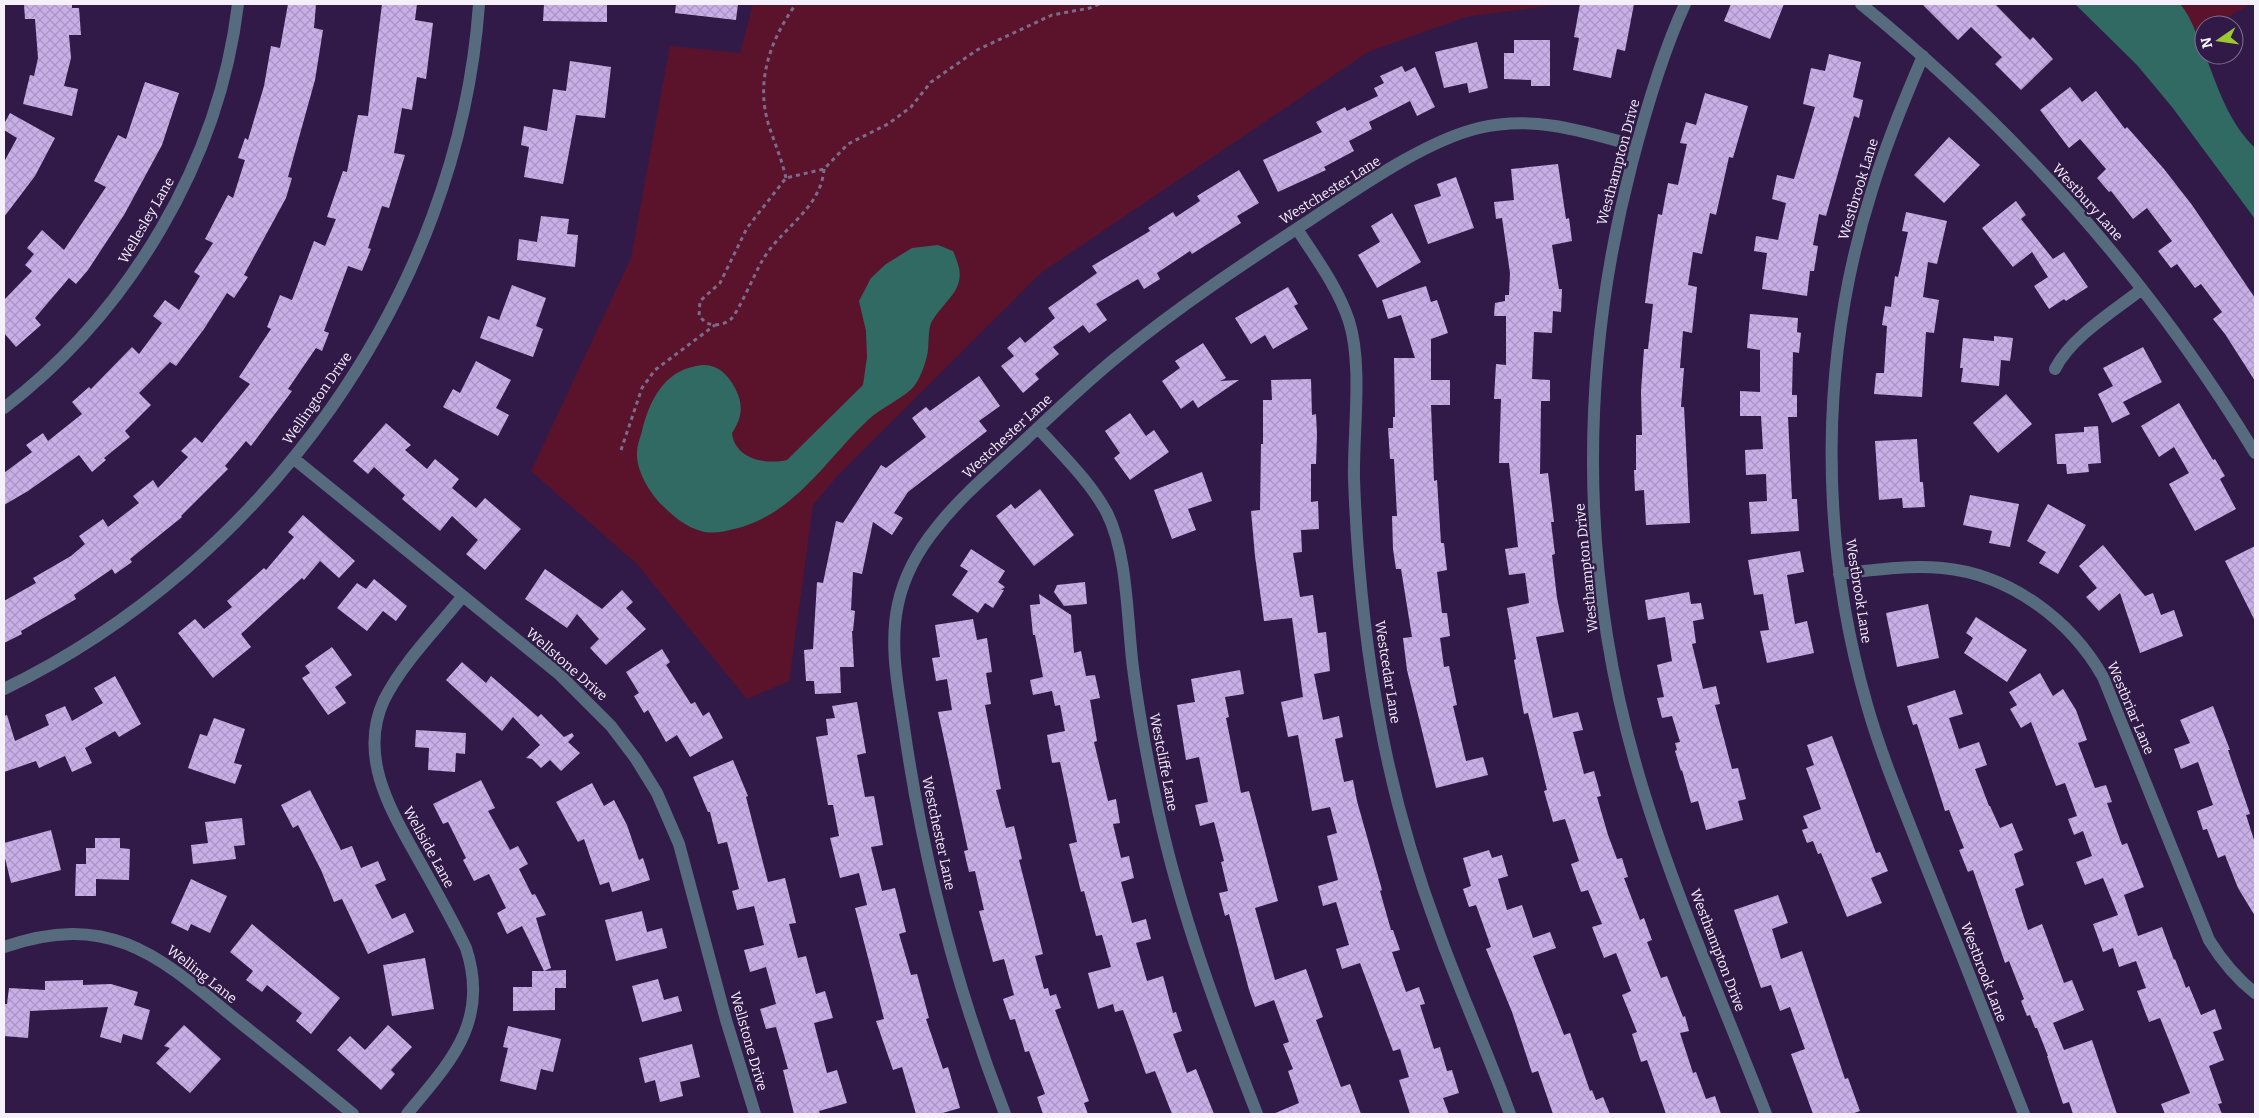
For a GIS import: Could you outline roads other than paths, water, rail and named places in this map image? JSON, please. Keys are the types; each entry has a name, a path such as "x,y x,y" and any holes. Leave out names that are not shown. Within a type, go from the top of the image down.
{"street":[{"name":"Wellesley Lane","path":"4,408 44,375 90,327 134,272 162,225 185,183 212,118 230,50 238,4"},
{"name":"Wellington Drive","path":"4,689 41,669 106,629 168,583 236,522 293,458 333,407 362,362 400,289 423,237 456,140 473,58 479,4"},
{"name":"Westhampton Drive","path":"1685,4 1651,94 1636,146 1608,266 1595,375 1593,477 1602,599 1623,713 1650,812 1681,897 1766,1114"},
{"name":"Westbury Lane","path":"1861,4 1923,56 2018,146 2099,235 2142,289 2208,379 2255,452"},
{"name":"Westbrook Lane","path":"1923,56 1897,117 1871,192 1846,298 1837,360 1832,436 1833,515 1839,574 1853,651 1875,732 2024,1114"},
{"name":"Westchester Lane","path":"1006,1114 964,999 928,859 908,755 897,681 894,640 898,605 902,590 925,543 961,499 1084,384 1149,332 1243,264 1350,194 1426,149 1476,129 1512,123 1550,124 1636,146"},
{"name":"Westcedar Lane","path":"1297,229 1332,284 1342,304 1353,335 1356,362 1354,475 1360,583 1374,689 1389,767 1426,898 1510,1114"},
{"path":"2055,369 2063,355 2073,344 2142,289"},
{"name":"Westcliffe Lane","path":"1038,428 1094,492 1106,513 1116,538 1122,567 1137,698 1169,855 1201,966 1257,1114"},
{"name":"Wellstone Drive","path":"293,458 462,597 560,674 588,700 623,741 647,774 666,810 685,862 728,1028 755,1114"},
{"name":"Westbriar Lane","path":"1839,574 1926,568 1968,573 2011,589 2041,608 2065,627 2087,652 2103,677 2209,940 2224,963 2255,993"},
{"name":"Wellside Lane","path":"407,1114 451,1059 463,1039 471,1015 474,987 470,961 463,943 386,800 376,762 375,738 379,714 394,682 462,597"},
{"name":"Welling Lane","path":"4,947 39,937 83,935 113,939 143,950 184,977 353,1114"}]}
